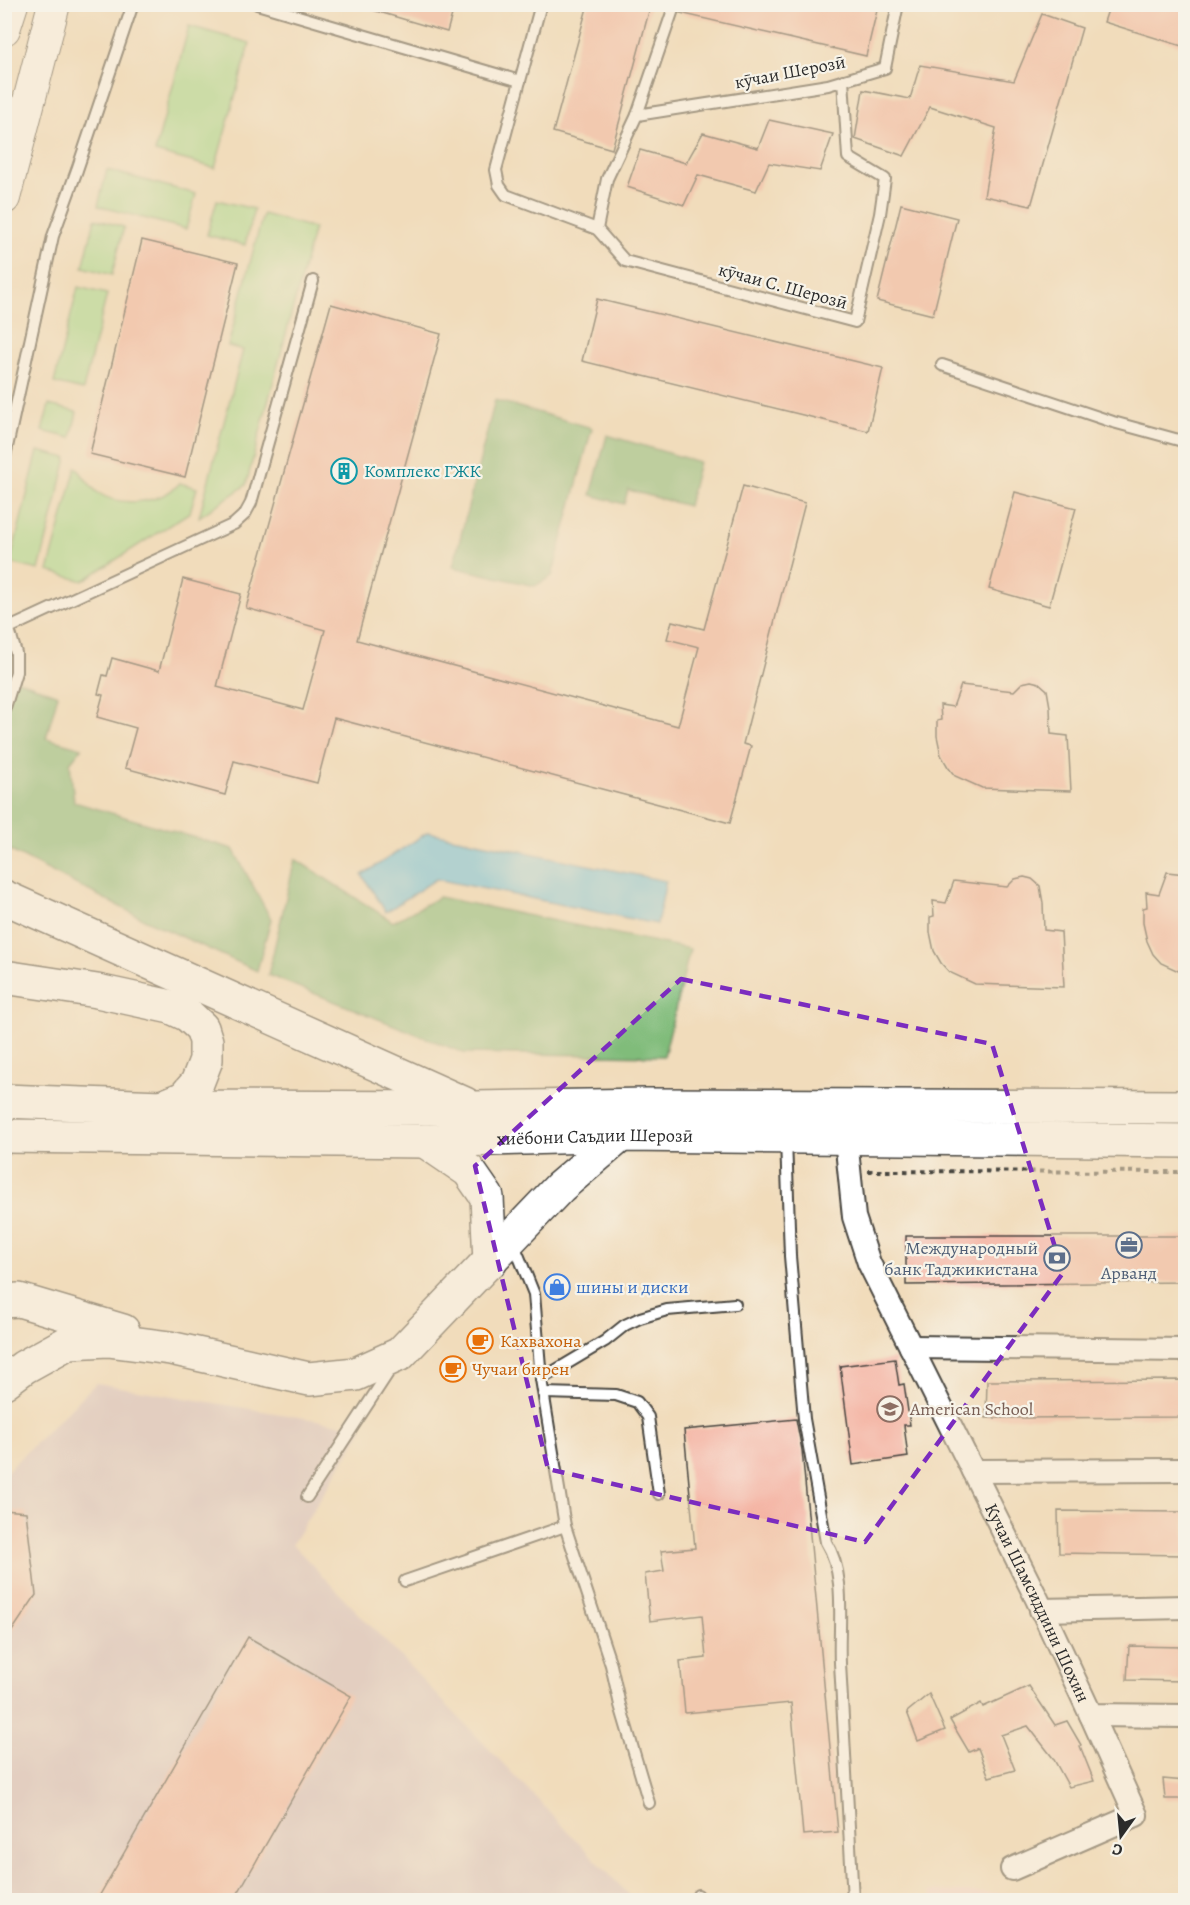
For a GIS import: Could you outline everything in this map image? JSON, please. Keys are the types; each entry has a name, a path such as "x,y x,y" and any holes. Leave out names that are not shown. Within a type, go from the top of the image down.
{"highway":[{"path":"4,897 475,1108"},
{"path":"4,977 97,991 171,1007 188,1015 202,1028 206,1041 206,1060 197,1083 184,1098 162,1107"},
{"name":"хиёбони Саъдии Шерозӣ","path":"4,1101 162,1107 475,1108 647,1105 1185,1107"},
{"path":"4,1382 69,1342 108,1340 170,1348 309,1379 356,1374 400,1354 560,1187 621,1135"},
{"name":"хиёбони Саъдии Шерозӣ","path":"4,1136 425,1142 621,1135 1185,1141"},
{"path":"425,1142 469,1171 487,1197 501,1250"},
{"path":"4,1301 19,1300 116,1328 170,1348"}],"main road":[{"path":"4,29 12,4"},
{"path":"4,198 54,4"}],"street":[{"name":"Кучаи Шамсиддини Шохин","path":"846,1139 854,1217 869,1263 1091,1715 1185,1716"},
{"path":"911,1347 1185,1350"},
{"path":"973,1471 1185,1470"},
{"path":"1041,1610 1185,1607"},
{"path":"1012,1869 1136,1815 1091,1715"}],"lane":[{"path":"4,461 9,418 52,236 77,170 133,4"},
{"path":"257,4 520,81"},
{"path":"541,4 496,170 499,185 506,195 597,229 607,179 637,115 675,4"},
{"name":"кӯчаи Шерозӣ","path":"637,115 828,85 885,68 898,4"},
{"name":"кӯчаи С. Шерозӣ","path":"597,229 626,261 855,322 880,214 885,179 849,157 843,80"},
{"path":"9,628 234,524 245,514 251,503 313,281"},
{"path":"942,365 1113,422 1185,442"},
{"path":"4,613 16,653 16,672 4,711"},
{"path":"786,1138 790,1256 804,1419 826,1542 834,1561 841,1609 839,1652 853,1900"},
{"path":"501,1250 519,1254 534,1294 541,1379 565,1526 611,1665 649,1803"},
{"path":"541,1379 605,1341 625,1325 640,1318 667,1310 735,1304"},
{"path":"308,1497 400,1354"},
{"path":"544,1393 616,1395 637,1402 648,1417 659,1494"},
{"path":"405,1581 565,1526"}],"path":[{"path":"849,1171 1185,1172"}],"highlighted area":[{"path":"681,979 992,1044 1063,1273 865,1542 548,1469 475,1166"}],"shaded area":[{"path":"96,1383 364,1428 292,1544 634,1900 5,1900 5,1473"},
{"path":"929,1891 1185,1898 1186,1900 933,1900"}],"green space":[{"path":"189,26 250,43 215,168 155,152"},
{"path":"107,170 196,194 186,229 98,206"},
{"path":"217,200 254,209 245,245 207,235"},
{"path":"263,214 314,228 246,485 199,517 243,350 228,346"},
{"path":"95,219 124,227 112,275 83,267"},
{"path":"78,287 107,294 83,390 54,383"},
{"path":"495,400 592,428 552,576 535,586 453,567"},
{"path":"49,405 77,412 71,438 42,431"},
{"path":"607,435 699,462 688,506 628,490 624,504 591,495"},
{"path":"38,451 67,458 39,570 10,563"},
{"path":"76,467 97,492 106,497 128,502 162,496 180,483 197,488 190,512 83,581 48,571"},
{"path":"4,675 58,695 46,738 82,748 70,763 74,802 233,849 271,919 257,971 150,922 5,848"},
{"path":"295,859 393,922 439,897 690,949 664,1056 464,1053 268,975"}],"water":[{"path":"428,832 666,881 657,924 436,879 386,912 362,875"}],"building":[{"path":"370,4 455,4 447,32 369,9"},
{"path":"588,4 651,4 612,149 553,132"},
{"path":"682,4 856,4 877,10 866,56 680,13"},
{"path":"1110,4 1185,4 1185,47 1104,22"},
{"path":"1042,14 1082,28 1031,206 984,196 996,128 930,107 904,156 855,139 863,90 910,99 920,65 1014,81"},
{"path":"769,120 833,134 820,171 769,163 756,191 698,175 684,205 627,187 640,150 686,163 703,133 758,148"},
{"path":"901,204 957,218 933,315 877,301"},
{"path":"142,240 238,263 185,477 90,454"},
{"path":"597,299 883,368 868,431 582,361"},
{"path":"331,304 441,334 357,640 678,726 699,647 667,639 672,621 704,629 743,486 805,503 743,744 751,746 730,823 334,718 317,783 234,761 225,795 125,768 136,728 97,717 103,695 98,694 103,675 107,676 112,658 159,671 183,579 241,594 217,687 303,710 325,630 246,608"},
{"path":"1015,492 1076,508 1049,606 989,589"},
{"path":"1031,681 1039,683 1047,690 1051,734 1068,736 1071,791 982,788 955,776 941,755 937,736 937,721 941,720 940,705 953,707 961,685 1014,691 1022,683"},
{"path":"1167,872 1185,874 1185,974 1161,963 1153,954 1143,923 1143,908 1147,907 1146,892 1159,894"},
{"path":"1024,877 1032,879 1040,886 1044,930 1061,932 1064,987 975,984 949,972 934,951 930,932 930,917 934,916 933,901 946,903 954,881 1007,887 1015,879"},
{"path":"906,1236 1185,1236 1185,1282 906,1285"},
{"path":"895,1359 899,1385 904,1384 910,1425 904,1425 908,1457 853,1465 840,1366"},
{"path":"1185,1380 1185,1417 986,1418 987,1381"},
{"path":"796,1419 802,1450 838,1832 803,1835 791,1703 685,1713 680,1661 706,1658 702,1615 650,1621 645,1574 664,1571 661,1551 695,1548 684,1430"},
{"path":"4,1510 26,1512 36,1595 4,1643"},
{"path":"1058,1511 1185,1512 1185,1555 1059,1553"},
{"path":"248,1637 351,1696 234,1900 97,1900"},
{"path":"1129,1646 1185,1647 1185,1681 1127,1680"},
{"path":"1029,1686 1055,1725 1067,1721 1081,1745 1094,1781 1069,1787 1053,1758 1028,1726 1001,1735 1015,1770 989,1777 978,1748 969,1752 950,1720 981,1703 983,1707"},
{"path":"929,1694 945,1730 918,1741 907,1712"},
{"path":"1163,1779 1185,1781 1185,1799 1165,1799"}],"place":[{"name":"Комплекс ГЖК","path":"344,471"},
{"name":"Арванд","path":"1129,1245"},
{"name":"Международный банк Таджикистана","path":"1057,1258"},
{"name":"шины и диски","path":"557,1287"},
{"name":"Кахвахона","path":"480,1341"},
{"name":"Чучаи бирен","path":"453,1369"},
{"name":"American School","path":"890,1409"}]}
